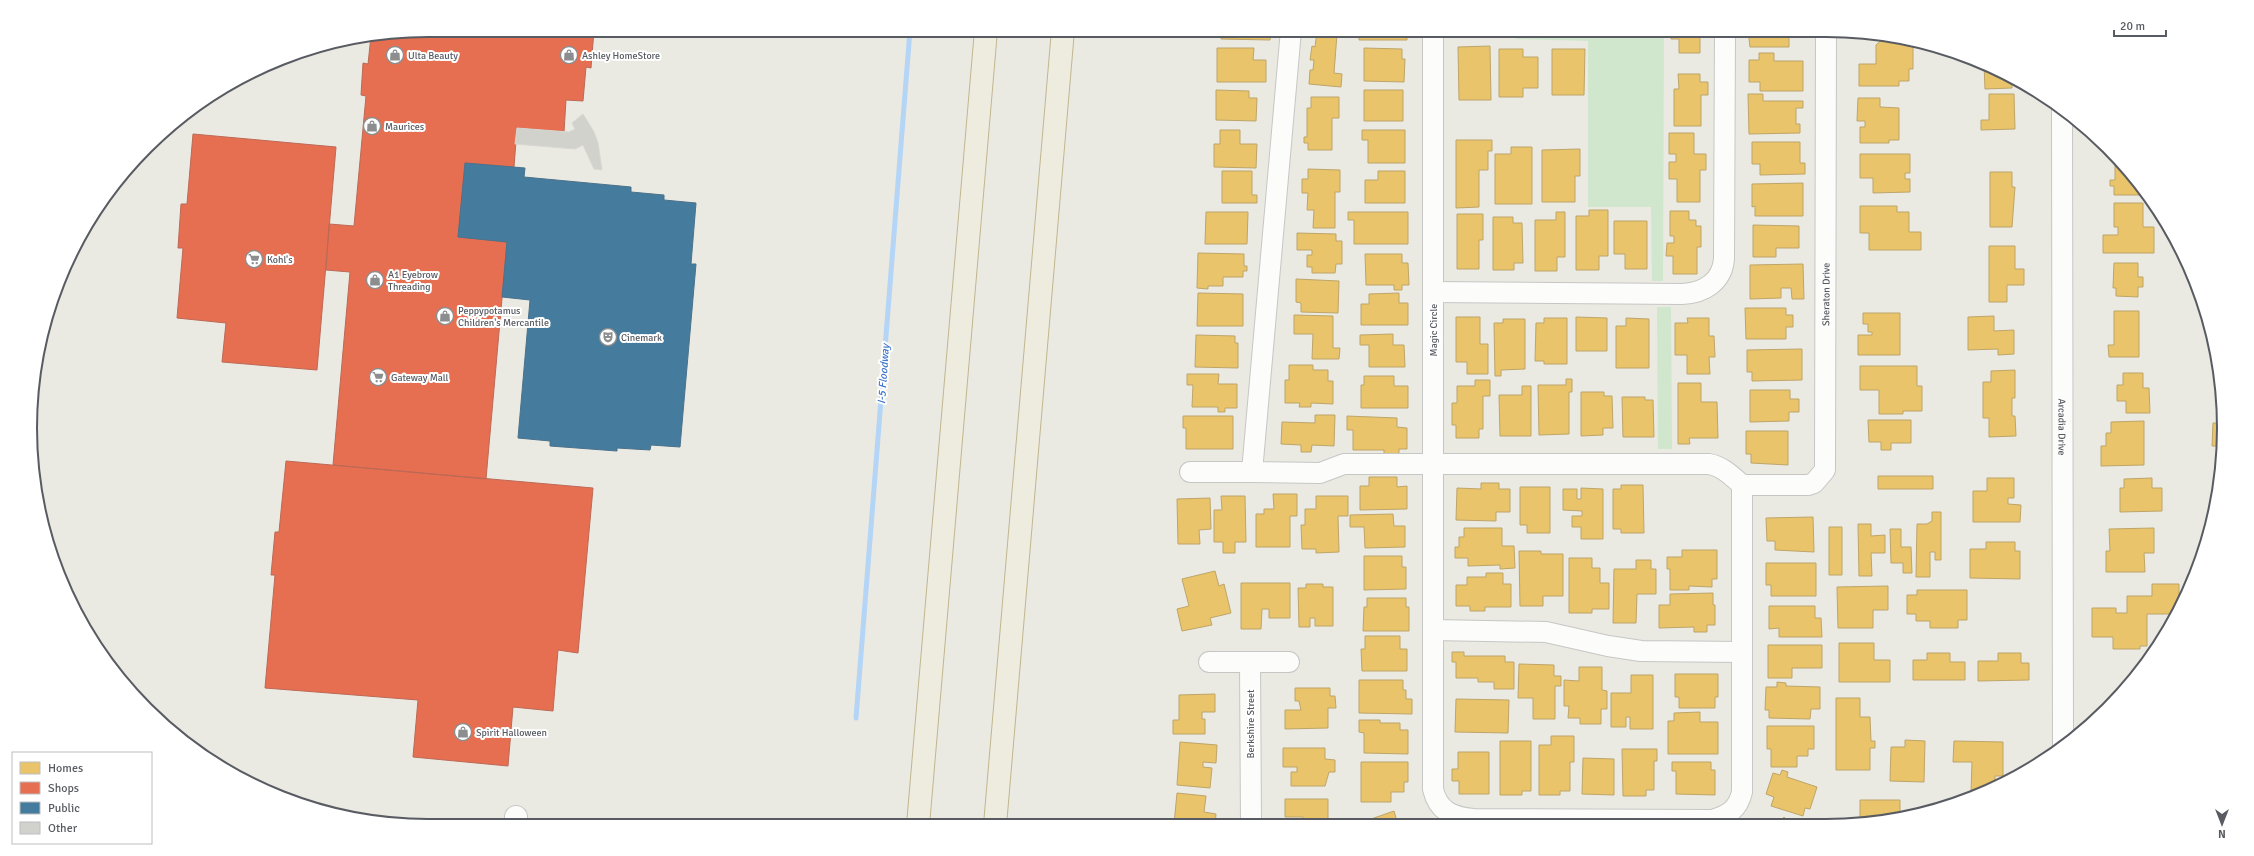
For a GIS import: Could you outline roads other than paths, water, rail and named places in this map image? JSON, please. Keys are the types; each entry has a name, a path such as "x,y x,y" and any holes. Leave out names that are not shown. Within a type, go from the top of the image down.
{"highway":[{"path":"919,819 985,37"},
{"path":"996,819 1062,37"}],"street":[{"path":"1252,472 1290,37"},
{"name":"Magic Circle","path":"1433,37 1433,789 1435,800 1440,808 1451,815 1473,819"},
{"path":"1433,292 1682,294 1700,292 1714,283 1722,271 1724,259 1725,37"},
{"name":"Sheraton Drive","path":"1742,485 1808,485 1814,482 1824,470 1826,37"},
{"name":"Arcadia Drive","path":"2062,117 2063,739"},
{"path":"1190,472 1320,473 1338,464 1709,464 1722,469 1742,485"},
{"name":"Magic Circle","path":"1714,819 1729,813 1736,808 1742,792 1742,485"},
{"path":"1433,630 1546,632 1608,646 1641,651 1741,652"},
{"path":"1209,662 1289,662"},
{"name":"Berkshire Street","path":"1250,662 1251,819"}],"waterway":[{"name":"I-5 Floodway","path":"856,718 909,37"}],"place":[{"name":"Ulta Beauty","path":"395,55"},
{"name":"Ashley HomeStore","path":"569,55"},
{"name":"Maurices","path":"372,126"},
{"name":"Kohl's","path":"254,259"},
{"name":"A1 Eyebrow Threading","path":"375,280"},
{"name":"Peppypotamus Children's Mercantile","path":"445,316"},
{"name":"Cinemark","path":"608,337"},
{"name":"Gateway Mall","path":"378,377"},
{"name":"Spirit Halloween","path":"463,732"}]}
